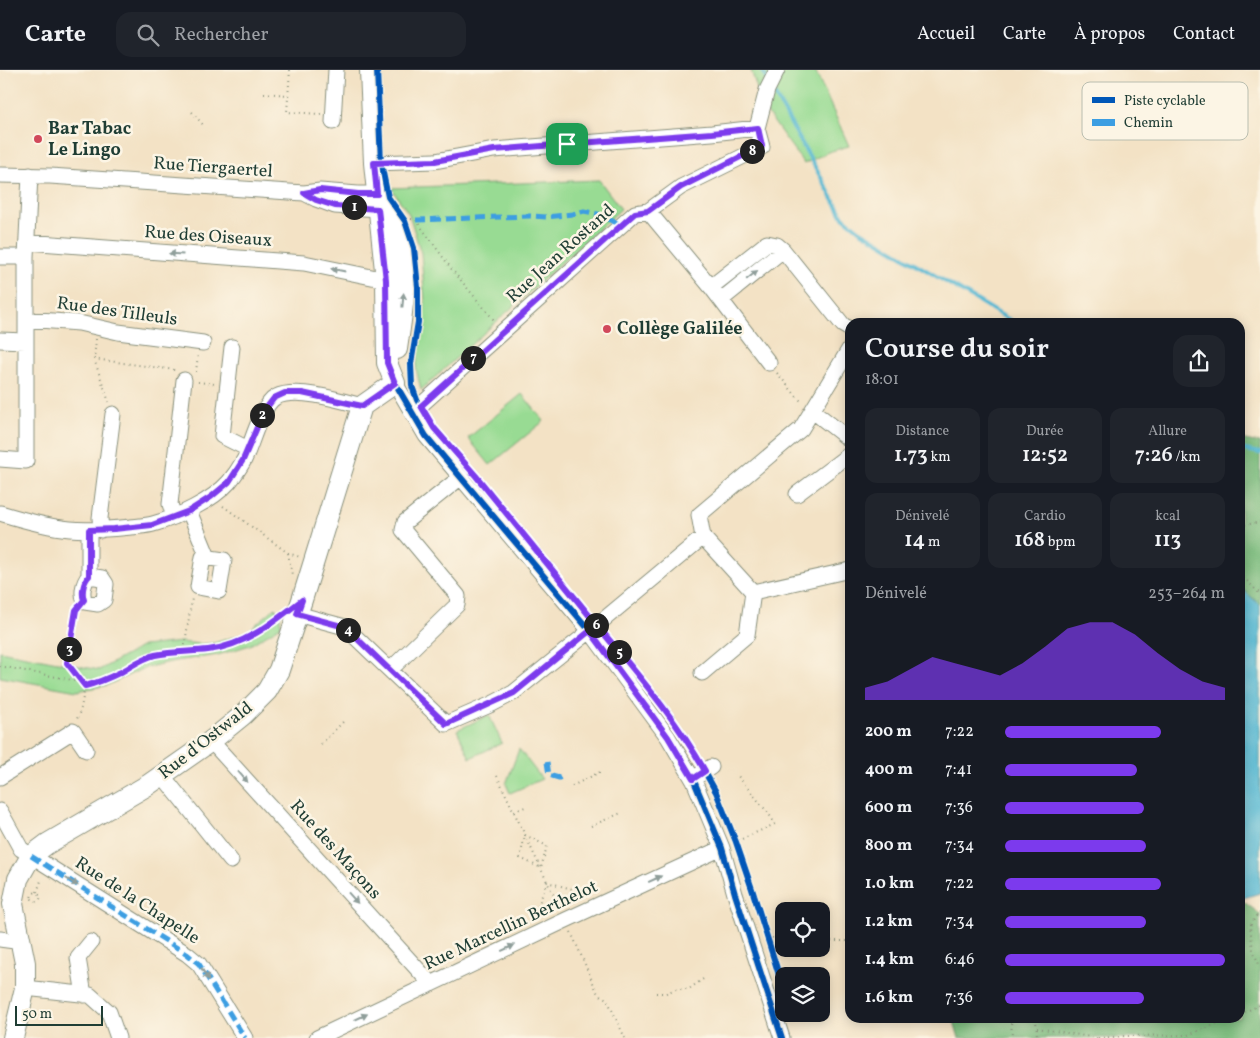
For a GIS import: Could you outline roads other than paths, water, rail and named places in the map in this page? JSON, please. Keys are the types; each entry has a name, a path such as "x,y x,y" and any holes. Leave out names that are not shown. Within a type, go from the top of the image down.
{"main road":[{"path":"370,70 374,163 386,280 387,363 395,383"},
{"path":"362,406 395,383 404,294 404,260 399,239 377,201"},
{"name":"Rue d'Ostwald","path":"31,856 47,844 162,776 243,716 267,691 279,670 290,614 314,562 362,406"},
{"path":"13,1038 24,988 25,963 14,904 18,879 31,856"}],"street":[{"path":"333,118 336,70"},
{"path":"374,163 435,161 494,150 758,128 772,80"},
{"name":"Rue Jean Rostand","path":"412,413 635,213 648,211 681,187 762,146 758,128"},
{"name":"Rue Tiergaertel","path":"0,175 30,175 304,193 320,190 358,194 377,201"},
{"path":"0,459 26,461 25,341 30,175"},
{"path":"648,211 711,287 769,363"},
{"path":"711,287 767,243 777,245 845,326"},
{"name":"Rue des Oiseaux","path":"0,257 27,250 304,263 386,280"},
{"path":"721,300 782,250"},
{"name":"Rue des Tilleuls","path":"26,319 79,323 118,332 201,342"},
{"path":"0,340 25,341"},
{"path":"232,347 222,436 248,449"},
{"path":"753,592 703,537 699,515 800,429 845,356"},
{"path":"174,516 170,504 185,378"},
{"path":"395,383 426,436 590,631 668,737 693,779 722,848 782,1038"},
{"path":"0,514 69,529 95,530 152,525 189,511 211,497 229,482 243,460 264,411 274,398 285,393 302,393 362,406"},
{"path":"813,410 845,436"},
{"path":"89,576 102,578 106,584 104,600 98,604 85,602 82,597 85,580 89,576 95,530 100,518 113,414"},
{"path":"797,494 845,458"},
{"path":"390,670 457,605 458,596 403,530 405,522 461,477"},
{"path":"189,511 208,557"},
{"path":"290,614 345,627 446,724 514,693 703,537"},
{"path":"203,557 208,557 224,560 219,591 198,587 203,557"},
{"path":"753,592 845,571"},
{"path":"702,673 746,635 753,592"},
{"path":"0,777 73,731 86,750"},
{"name":"Rue des Maçons","path":"211,741 431,984"},
{"path":"693,779 711,767"},
{"path":"162,776 231,861"},
{"name":"Rue de la Chapelle","path":"1,815 21,849 187,954 199,964 244,1038"},
{"name":"Rue Marcellin Berthelot","path":"317,1038 722,848"},
{"path":"0,939 22,942"},
{"path":"84,995 78,958 91,942"},
{"path":"24,988 90,996 109,1012 118,1038"}],"water":[{"path":"1245,592 1260,605 1260,893 1245,898"}],"waterway":[{"path":"762,70 767,80"},
{"path":"771,88 843,217 859,230 1006,318"},
{"path":"1245,450 1260,453"}],"place":[{"name":"Bar Tabac Le Lingo","path":"38,139"},
{"name":"Collège Galilée","path":"607,329"}]}
